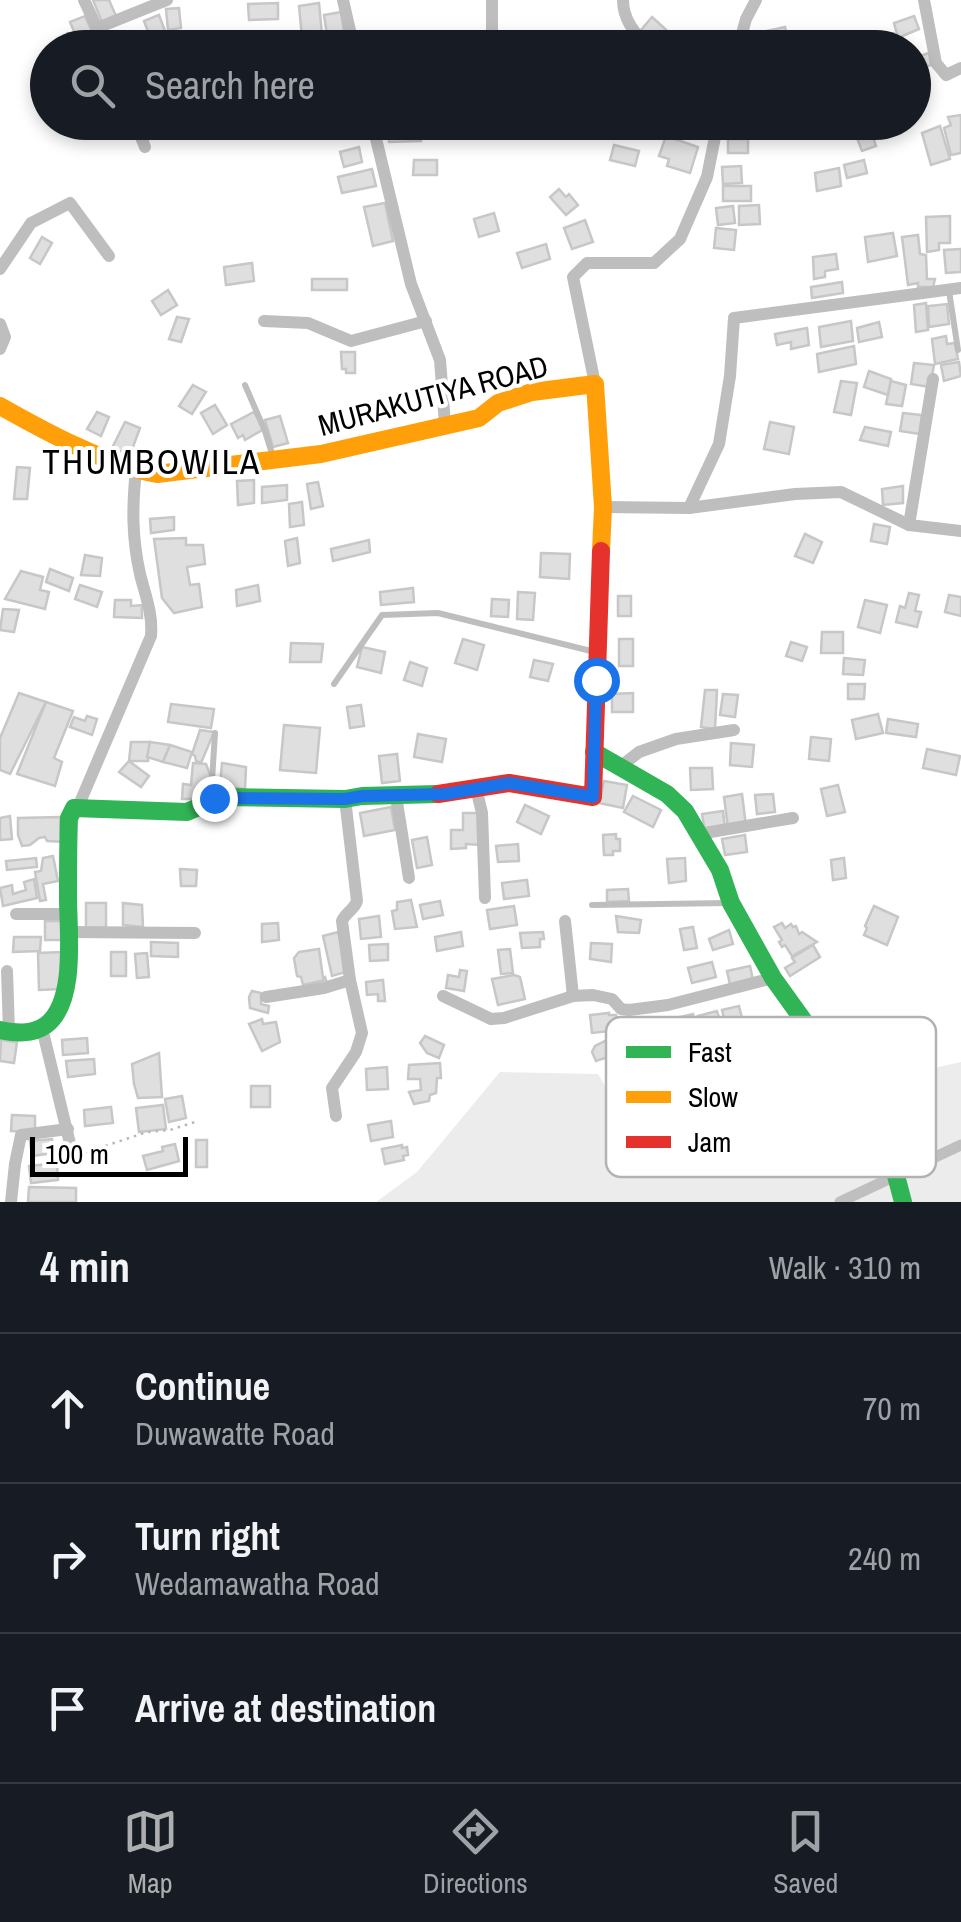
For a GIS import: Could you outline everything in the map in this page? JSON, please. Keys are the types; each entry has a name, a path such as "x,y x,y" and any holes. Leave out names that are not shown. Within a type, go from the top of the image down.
{"street":[{"path":"84,0 97,28 167,0"},
{"path":"342,0 350,30"},
{"path":"492,0 492,30"},
{"path":"623,0 634,30"},
{"path":"743,30 756,0"},
{"path":"924,0 930,30"},
{"path":"931,36 936,62 946,75 961,68"},
{"path":"142,140 145,147"},
{"path":"376,140 412,284 440,360 445,424"},
{"path":"6,972 5,1031 31,1032 42,1028 65,993 69,818 71,811 78,808 187,812 199,810 210,800 221,797 345,799 446,794 509,783 593,797 603,507 595,384 573,277 587,263 654,263 680,239 707,177 714,140"},
{"path":"0,269 31,223 70,203 108,256"},
{"path":"689,508 719,444 734,318 955,289"},
{"path":"264,320 308,324 351,341 426,321"},
{"path":"0,324 5,337 0,349"},
{"path":"909,525 933,379"},
{"name":"MURAKUTIYA ROAD","path":"0,406 43,430 136,470 172,474 321,454 479,418 498,403 532,392 595,384"},
{"path":"78,808 152,636 153,618 139,570 132,514 136,470"},
{"path":"603,507 689,508 841,492 909,525 961,532"},
{"path":"620,767 639,752 676,739 734,730"},
{"path":"594,752 667,794 685,811 720,870 730,902 800,1017"},
{"path":"476,788 482,814 485,898"},
{"path":"396,796 409,878"},
{"path":"336,1116 332,1088 356,1052 362,1032 342,921 357,902 345,799"},
{"path":"700,834 793,818"},
{"path":"16,914 68,923 195,932"},
{"path":"565,922 573,996"},
{"path":"442,996 491,1019 573,996 612,999 621,1009 629,1010 684,1001 773,978"},
{"path":"266,997 350,980"},
{"path":"42,1028 73,1156"},
{"path":"11,1202 21,1136 68,1129"},
{"path":"896,1177 903,1202"}],"lane":[{"path":"955,289 958,350"},
{"path":"244,386 274,461"},
{"path":"334,684 382,615 438,612 596,652"},
{"path":"210,800 215,732"},
{"path":"592,906 730,902"}],"path":[{"path":"73,1156 147,1132 198,1121"}],"shaded area":[{"path":"961,1062 961,1202 376,1202 417,1172 500,1072 598,1074 606,1087 606,1177 936,1177 936,1068"}],"building":[{"path":"93,0 109,0 116,16 102,22"},
{"path":"278,3 278,19 249,20 248,4"},
{"path":"319,3 322,30 301,30 299,6"},
{"path":"179,8 181,28 168,30 166,9"},
{"path":"341,12 344,30 326,30 324,15"},
{"path":"159,15 165,30 147,30 144,21"},
{"path":"85,16 91,30 73,30 70,22"},
{"path":"914,16 919,29 896,30 894,23"},
{"path":"652,17 666,30 641,30"},
{"path":"961,115 961,153 951,155 944,128 951,125 948,117"},
{"path":"940,126 950,159 931,165 924,140 931,140 931,130"},
{"path":"665,140 698,147 690,173 667,166 669,159 659,156"},
{"path":"728,140 748,140 748,153 728,153"},
{"path":"858,140 874,140 876,146 862,151"},
{"path":"614,145 639,151 635,166 610,160"},
{"path":"359,147 362,162 344,167 340,152"},
{"path":"414,160 437,160 437,175 413,175"},
{"path":"864,160 867,173 847,178 844,165"},
{"path":"741,166 742,183 723,184 722,167"},
{"path":"839,168 841,186 817,191 815,173"},
{"path":"372,169 376,186 342,193 338,177"},
{"path":"723,186 751,186 751,201 723,201"},
{"path":"559,189 578,205 566,215 550,197"},
{"path":"385,203 393,241 373,246 364,207"},
{"path":"759,205 760,224 739,225 739,206"},
{"path":"733,206 735,223 718,225 716,208"},
{"path":"494,213 499,231 479,237 474,219"},
{"path":"950,216 950,243 939,243 939,250 927,252 926,217"},
{"path":"585,220 593,242 572,249 564,228"},
{"path":"716,228 736,230 734,250 714,248"},
{"path":"893,233 897,256 868,262 865,237"},
{"path":"918,235 920,254 926,255 927,279 935,279 933,287 908,285 902,237"},
{"path":"42,237 52,243 40,264 30,258"},
{"path":"546,244 550,259 522,268 517,253"},
{"path":"961,249 961,272 946,273 944,250"},
{"path":"836,254 838,269 825,271 825,277 814,279 813,257"},
{"path":"252,263 254,281 226,285 224,267"},
{"path":"312,279 347,279 347,290 312,290"},
{"path":"842,282 843,293 812,298 811,287"},
{"path":"168,290 177,305 161,315 152,301"},
{"path":"926,303 928,330 916,332 914,305"},
{"path":"947,304 949,324 929,327 928,306"},
{"path":"177,317 189,319 181,342 169,339"},
{"path":"851,321 853,341 821,347 819,327"},
{"path":"879,322 882,337 859,342 857,328"},
{"path":"807,328 809,345 791,349 791,342 777,345 775,334"},
{"path":"946,336 947,344 955,343 958,359 935,364 932,339"},
{"path":"854,346 856,364 819,372 817,354"},
{"path":"341,352 355,352 355,373 342,369"},
{"path":"959,362 961,376 944,381 941,365"},
{"path":"914,363 934,365 930,387 911,384"},
{"path":"869,371 891,379 888,395 864,387"},
{"path":"841,381 857,383 851,415 834,412"},
{"path":"891,381 906,385 902,406 886,404"},
{"path":"193,385 206,392 192,414 179,406"},
{"path":"215,405 227,425 213,434 201,413"},
{"path":"97,412 109,417 101,436 87,429"},
{"path":"254,412 264,429 245,440 243,435 238,438 231,424"},
{"path":"903,413 922,415 920,434 900,431"},
{"path":"280,416 288,443 273,447 265,420"},
{"path":"125,422 140,428 130,455 112,448"},
{"path":"770,422 794,427 789,454 764,449"},
{"path":"865,427 891,432 888,446 860,440"},
{"path":"17,467 30,468 27,499 14,499"},
{"path":"254,480 254,503 238,505 237,481"},
{"path":"318,482 323,506 311,509 307,484"},
{"path":"287,485 287,500 262,503 262,487"},
{"path":"903,486 903,503 883,505 882,489"},
{"path":"302,502 304,525 290,527 289,504"},
{"path":"174,517 174,530 151,533 150,519"},
{"path":"874,524 890,527 887,544 871,541"},
{"path":"805,534 822,542 813,563 795,556"},
{"path":"186,538 186,545 203,545 205,564 187,567 190,585 199,584 202,607 174,613 162,598 154,539"},
{"path":"297,538 300,563 288,566 285,541"},
{"path":"369,540 370,552 333,561 331,549"},
{"path":"541,553 570,554 569,579 540,577"},
{"path":"85,555 102,558 100,576 81,575"},
{"path":"50,569 73,578 69,591 46,582"},
{"path":"21,571 43,577 40,590 49,592 45,609 5,599"},
{"path":"80,585 102,592 97,607 75,599"},
{"path":"258,585 260,601 237,606 236,590"},
{"path":"413,588 414,602 381,605 380,592"},
{"path":"518,592 535,593 533,620 517,619"},
{"path":"909,593 919,595 915,611 921,612 917,627 896,622"},
{"path":"949,595 961,597 961,616 945,612"},
{"path":"618,596 631,596 631,616 618,616"},
{"path":"492,599 509,600 508,617 491,616"},
{"path":"115,600 142,605 142,618 114,617"},
{"path":"865,600 887,605 880,633 858,627"},
{"path":"3,609 19,610 14,632 0,630"},
{"path":"822,632 843,632 843,653 821,653"},
{"path":"463,639 484,645 477,670 455,663"},
{"path":"619,639 633,639 633,666 619,666"},
{"path":"791,642 807,647 802,661 786,656"},
{"path":"291,643 323,644 321,662 290,662"},
{"path":"362,647 385,652 381,673 357,667"},
{"path":"844,658 865,660 863,675 843,674"},
{"path":"534,660 553,664 548,681 530,677"},
{"path":"410,662 427,668 422,686 404,680"},
{"path":"848,684 865,684 864,699 848,699"},
{"path":"705,690 717,690 715,729 701,727"},
{"path":"19,693 46,702 10,774 0,770 0,738"},
{"path":"633,693 633,712 612,712 612,694"},
{"path":"723,694 738,695 735,717 720,715"},
{"path":"46,702 73,711 54,758 62,762 55,786 17,774"},
{"path":"171,704 214,709 211,728 168,722"},
{"path":"361,705 364,726 350,728 347,707"},
{"path":"878,714 883,733 856,739 852,720"},
{"path":"87,716 97,719 92,735 70,727 74,717 85,721"},
{"path":"888,719 918,724 916,737 886,733"},
{"path":"284,725 320,728 316,773 280,770"},
{"path":"200,730 214,732 201,763 192,754"},
{"path":"418,734 446,739 442,762 414,757"},
{"path":"811,737 831,739 829,761 809,759"},
{"path":"131,742 150,742 148,761 129,761"},
{"path":"150,742 170,745 163,762 147,757"},
{"path":"731,743 754,745 752,767 730,765"},
{"path":"170,745 192,752 187,768 163,762"},
{"path":"927,749 960,756 956,775 923,768"},
{"path":"397,754 400,781 382,783 379,756"},
{"path":"129,761 149,776 141,787 119,772"},
{"path":"193,763 206,764 211,777 210,791 198,799 182,799 183,784 191,785"},
{"path":"222,763 246,767 245,789 220,786"},
{"path":"690,768 712,768 713,789 691,790"},
{"path":"604,781 627,785 623,808 599,803"},
{"path":"838,785 845,812 827,816 821,789"},
{"path":"742,794 746,826 728,828 724,797"},
{"path":"773,794 775,812 757,814 755,795"},
{"path":"633,796 661,810 653,827 624,812"},
{"path":"525,805 549,816 541,834 517,822"},
{"path":"391,807 395,830 364,836 360,813"},
{"path":"723,811 725,829 705,832 702,814"},
{"path":"463,813 481,813 481,845 451,849 451,830 463,830"},
{"path":"10,816 12,839 0,840 0,818"},
{"path":"60,817 61,835 66,842 47,841 45,837 22,846 18,818"},
{"path":"616,834 620,851 604,855 603,835"},
{"path":"745,835 747,852 725,855 722,839"},
{"path":"427,837 432,865 417,868 412,840"},
{"path":"518,844 519,861 498,862 496,846"},
{"path":"53,856 58,881 43,884 46,900 40,901 35,872 41,871 43,858"},
{"path":"36,858 37,867 7,870 6,861"},
{"path":"685,858 686,881 669,883 667,859"},
{"path":"844,858 846,878 833,880 831,860"},
{"path":"180,869 197,870 196,886 181,886"},
{"path":"34,879 37,898 3,906 0,888 12,885 13,894 26,890 24,882"},
{"path":"527,880 529,896 504,899 502,883"},
{"path":"628,889 629,901 607,902 607,890"},
{"path":"411,900 417,927 395,929 392,911 397,910 397,902"},
{"path":"440,901 443,915 423,919 420,905"},
{"path":"86,903 106,903 106,929 86,929"},
{"path":"123,903 142,905 143,927 123,925"},
{"path":"514,906 517,925 490,929 487,910"},
{"path":"874,906 898,917 887,945 864,935"},
{"path":"379,916 381,937 361,939 359,919"},
{"path":"616,916 641,920 639,933 618,932"},
{"path":"45,921 62,921 63,940 45,940"},
{"path":"278,923 279,940 262,942 262,924"},
{"path":"782,923 785,928 796,926 799,934 802,932 817,942 792,956 785,945 782,947 774,927"},
{"path":"693,927 697,948 684,950 680,929"},
{"path":"729,930 733,944 713,950 709,939"},
{"path":"338,932 349,971 332,976 323,936"},
{"path":"461,932 463,946 437,951 435,937"},
{"path":"543,932 540,947 522,948 520,933"},
{"path":"14,937 41,937 40,951 13,952"},
{"path":"151,942 178,943 178,957 151,956"},
{"path":"591,943 612,944 611,962 590,959"},
{"path":"388,944 388,960 370,961 369,945"},
{"path":"813,945 820,957 790,976 785,968 795,962 792,958"},
{"path":"319,949 326,980 303,985 294,958 299,952"},
{"path":"510,949 513,973 501,974 498,950"},
{"path":"61,952 61,989 39,990 38,953"},
{"path":"111,952 126,952 126,976 111,976"},
{"path":"147,953 149,977 137,978 135,954"},
{"path":"712,962 716,977 692,983 688,968"},
{"path":"750,966 753,980 730,985 727,971"},
{"path":"460,970 467,971 464,991 446,988 448,975 459,977"},
{"path":"520,977 525,999 498,1005 492,979"},
{"path":"383,980 385,1001 378,1001 378,994 367,995 366,982"},
{"path":"252,991 261,993 261,1004 269,1006 268,1013 250,1008"},
{"path":"739,1006 742,1017 724,1017 722,1010"},
{"path":"717,1011 719,1017 698,1017"},
{"path":"609,1013 616,1017 606,1017 606,1032 592,1033 590,1015"},
{"path":"262,1019 263,1024 276,1022 280,1042 262,1051 249,1024"},
{"path":"425,1036 444,1045 439,1058 427,1053 420,1043"},
{"path":"87,1038 88,1053 63,1055 62,1040"},
{"path":"1,1040 17,1042 14,1063 0,1061"},
{"path":"606,1040 606,1058 596,1061 592,1052"},
{"path":"159,1053 162,1097 138,1098 132,1064"},
{"path":"94,1059 95,1074 68,1077 66,1061"},
{"path":"440,1063 436,1093 430,1095 429,1101 414,1104 409,1092 421,1090 420,1079 408,1079 409,1065"},
{"path":"387,1067 388,1089 367,1090 366,1069"},
{"path":"251,1086 270,1086 270,1107 251,1107"},
{"path":"182,1096 186,1118 169,1122 165,1099"},
{"path":"163,1105 166,1129 139,1132 136,1108"},
{"path":"111,1107 113,1123 85,1126 84,1110"},
{"path":"12,1115 35,1116 35,1132 11,1131"},
{"path":"391,1121 393,1137 371,1141 368,1125"},
{"path":"52,1139 54,1153 32,1156 30,1141"},
{"path":"196,1140 207,1140 207,1167 196,1167"},
{"path":"175,1144 179,1161 147,1170 143,1156"},
{"path":"407,1147 404,1160 385,1164 382,1149"},
{"path":"57,1163 58,1180 31,1183 29,1166"},
{"path":"29,1187 76,1188 76,1202 28,1202"}],"waterway":[{"path":"936,1157 961,1145"},
{"path":"840,1202 893,1177"}],"traffic: fast":[{"path":"594,752 667,794 685,811 720,870 731,903 773,978 801,1017"},
{"path":"0,1030 23,1032 41,1028 56,1014 63,1000 69,965 69,818 74,808 187,812 221,797 345,799 438,794"},
{"path":"896,1177 903,1202"}],"traffic: slow":[{"path":"0,406 97,455 157,474 321,454 479,418 498,403 532,392 595,384 603,507 601,551"}],"traffic: jam":[{"path":"438,794 509,783 593,797 601,551"}],"district":[{"name":"THUMBOWILA","path":"152,461"}],"route":[{"path":"214,798 296,800 446,794 509,783 593,797 596,680"}]}
